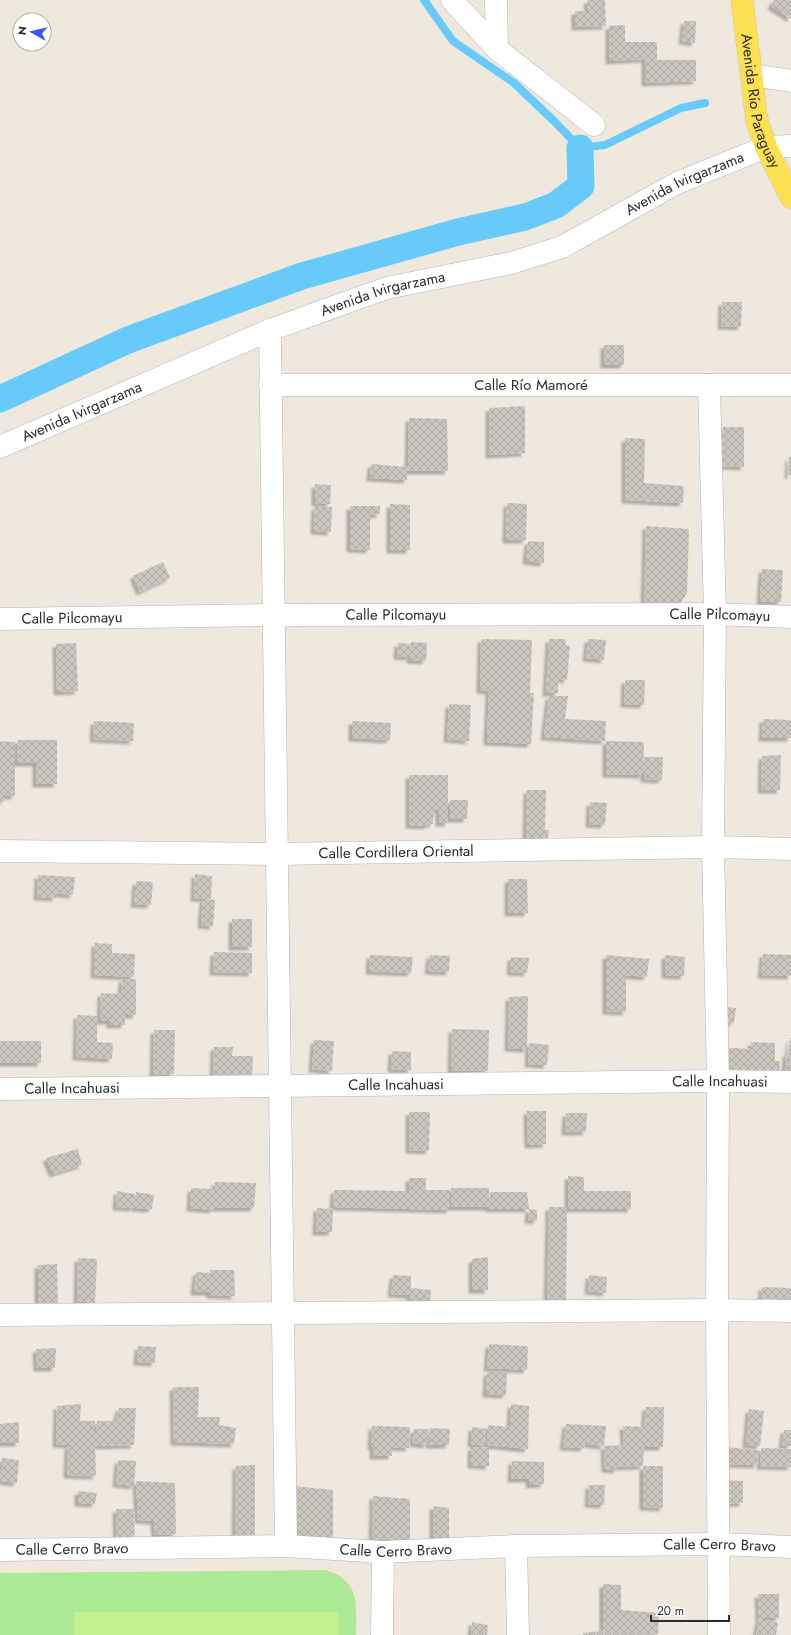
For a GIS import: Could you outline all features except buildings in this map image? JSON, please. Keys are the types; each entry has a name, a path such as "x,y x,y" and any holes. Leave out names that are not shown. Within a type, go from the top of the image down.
{"main road":[{"name":"Avenida Río Paraguay","path":"742,0 757,120 766,147 791,197"}],"street":[{"path":"452,0 497,49 594,125"},
{"path":"496,0 497,49"},
{"path":"752,75 791,81"},
{"name":"Avenida Ivirgarzama","path":"0,447 270,330 387,288 511,263 562,247 677,183 766,147 791,146"},
{"path":"270,330 286,1546"},
{"name":"Calle Río Mamoré","path":"270,385 791,385"},
{"path":"709,385 715,614 713,847 718,1081 717,1310 719,1635"},
{"name":"Calle Pilcomayu","path":"0,619 274,614 715,614 791,617"},
{"name":"Calle Cordillera Oriental","path":"0,851 277,854 713,847 791,849"},
{"name":"Calle Incahuasi","path":"0,1089 718,1081 791,1082"},
{"path":"0,1315 717,1310 791,1311"},
{"name":"Calle Cerro Bravo","path":"0,1550 286,1546 383,1552 516,1546 719,1544 791,1547"},
{"path":"516,1546 518,1635"},
{"path":"382,1635 383,1552"}],"green space":[{"path":"326,1570 337,1575 351,1587 356,1604 356,1635 0,1635 0,1573"},
{"path":"74,1612 338,1612 338,1635 74,1635"}],"waterway":[{"path":"424,0 453,41 514,83 580,148 605,145 681,108 705,103"},
{"path":"0,399 128,340 302,276 458,232 525,217 556,205 581,186 580,148"}]}
